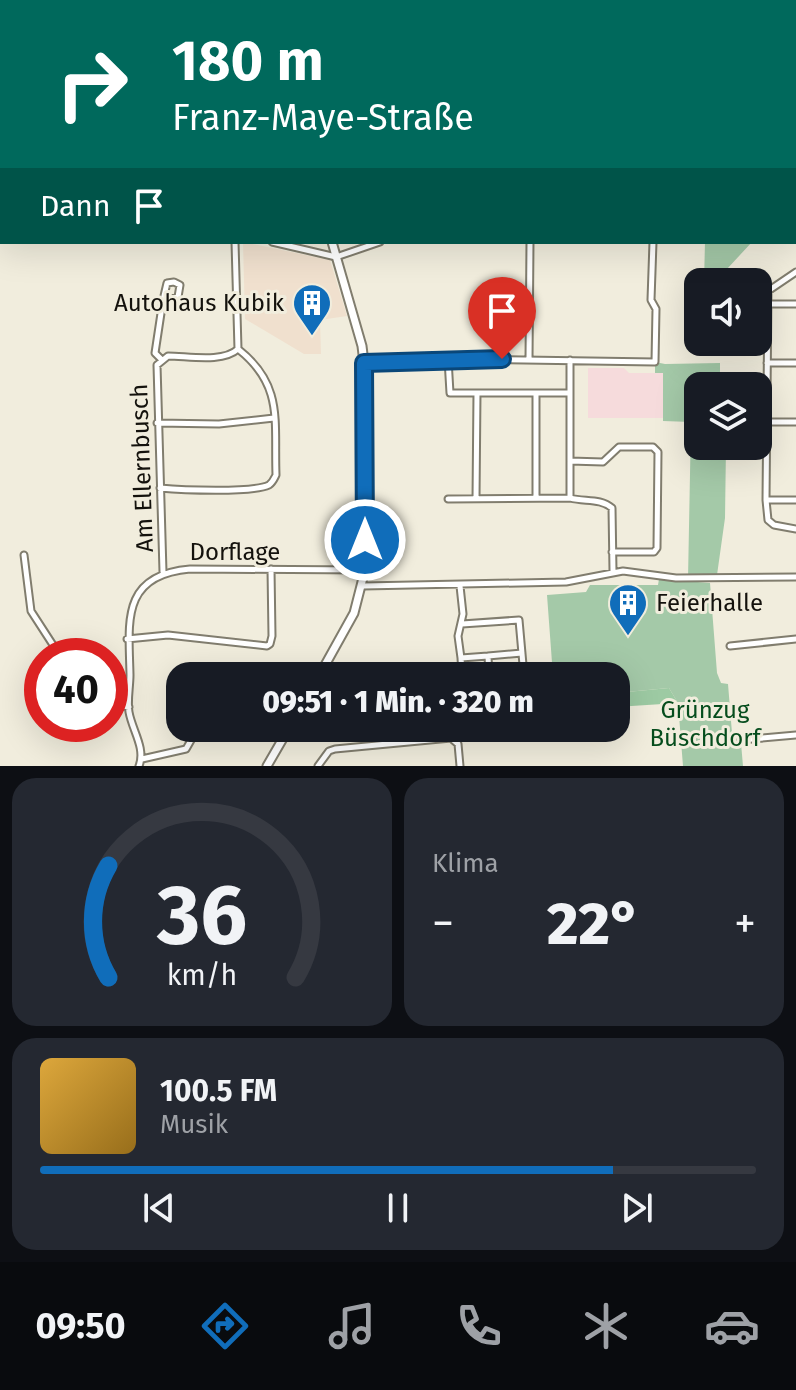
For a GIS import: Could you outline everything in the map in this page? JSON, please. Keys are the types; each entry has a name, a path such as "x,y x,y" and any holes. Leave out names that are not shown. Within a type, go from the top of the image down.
{"street":[{"path":"160,488 228,490 267,485 276,475 270,388 264,373 238,349 235,244"},
{"path":"281,244 336,257 374,244"},
{"path":"327,662 348,625 363,586 365,570 364,363 362,346 333,244"},
{"path":"529,360 530,244"},
{"path":"364,363 448,359 655,362 656,309 651,300 653,244"},
{"path":"772,288 796,272"},
{"path":"161,359 155,353 163,300"},
{"path":"772,304 796,304"},
{"name":"Am Ellernbusch","path":"163,572 157,365 168,356 229,354 238,349"},
{"path":"767,356 767,372"},
{"path":"448,359 448,391 570,393"},
{"path":"570,360 570,498"},
{"path":"767,363 796,363"},
{"path":"476,499 477,393"},
{"path":"536,393 536,498"},
{"path":"157,423 219,424 274,418"},
{"path":"772,422 796,422"},
{"path":"570,461 603,462 619,447 653,447 658,452 657,548 654,552 612,552"},
{"path":"767,460 768,520 774,525 796,529"},
{"path":"448,499 570,498 603,501 612,508 613,571"},
{"path":"766,500 796,500"},
{"path":"24,555 31,611 48,638"},
{"name":"Dorflage","path":"127,638 134,605 146,586 163,572 190,569 365,570"},
{"path":"128,639 168,635 267,646 272,636 271,569"},
{"path":"363,586 566,582 613,571 688,579 796,577"},
{"path":"460,586 462,624 458,636 461,662"},
{"path":"462,624 519,620 523,662"},
{"path":"730,646 796,639"},
{"path":"461,658 522,653"},
{"path":"488,656 488,662"},
{"name":"Dorflage","path":"128,673 129,707 141,763 186,749 190,742"},
{"path":"741,740 796,735"},
{"path":"318,766 329,751 335,749 451,738 458,744 460,766"},
{"path":"267,766 281,742"}],"shaded area":[{"path":"243,244 330,260 347,316 320,320 321,354 304,354 245,319"},
{"path":"588,368 663,373 663,418 588,418"}],"green space":[{"path":"705,244 750,244 728,268 704,268"},
{"path":"655,362 720,363 720,372 684,372 684,422 663,421 663,373 655,373"},
{"path":"690,460 726,460 725,518 717,575 688,579"},
{"name":"Grünzug Büschdorf","path":"659,579 710,583 717,673 721,683 728,684 732,733 741,743 743,766 683,766 678,703 669,688 630,692 630,662 552,662 547,595 586,592 590,585 658,585"},
{"path":"669,688 678,703 630,706 630,692"}],"place":[{"name":"Autohaus Kubik","path":"312,337"},
{"name":"Feierhalle","path":"628,637"}],"route":[{"path":"365,540 364,363 502,359"}]}
